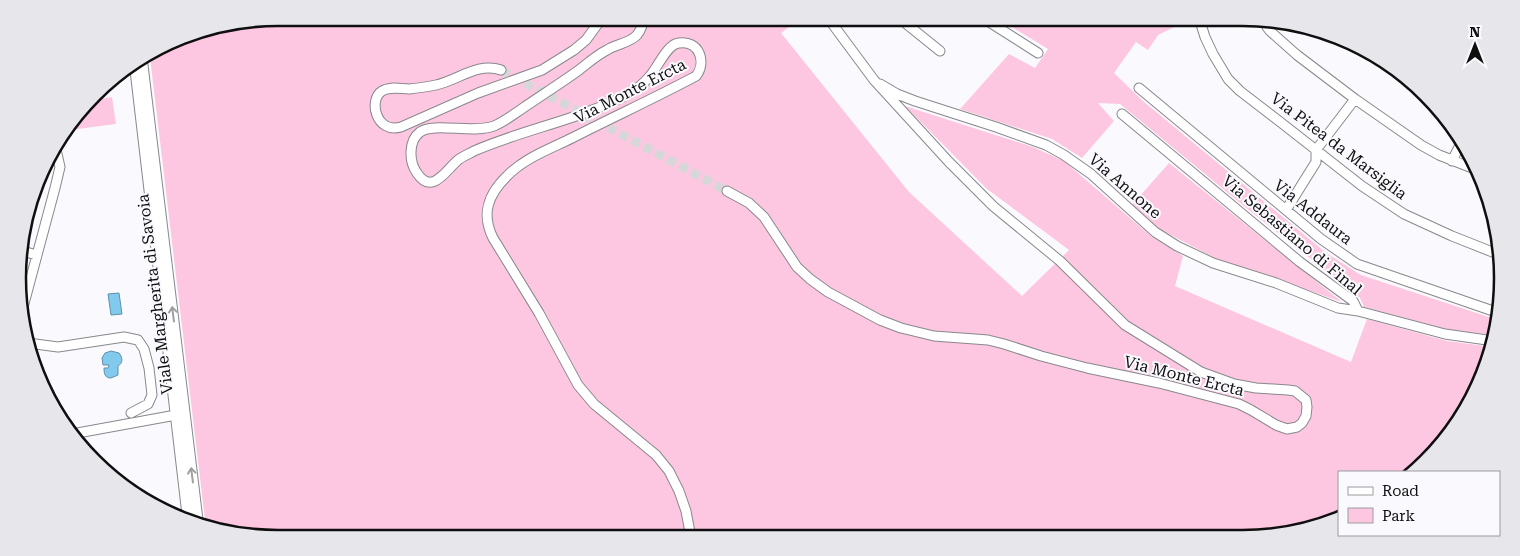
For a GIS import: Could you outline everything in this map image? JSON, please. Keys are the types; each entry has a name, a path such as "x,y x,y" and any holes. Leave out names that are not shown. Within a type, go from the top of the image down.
{"street":[{"path":"501,70 488,67 480,68 438,85 386,89 378,94 376,99 375,104 378,117 385,126 391,128 401,127 478,93 542,70 574,50 586,40 596,26"},
{"name":"Via Monte Ercta","path":"641,26 638,34 632,39 608,49 496,125 474,130 427,129 415,138 411,151 414,167 419,176 426,181 435,182 467,154 494,142 610,103 632,92 649,77 673,45 680,43 693,45 701,57 702,63 696,76 533,157 515,168 494,193 489,202 486,217 493,238 539,313 578,386 594,404 656,456 668,471 679,490 690,530"},
{"name":"Via Monte Ercta","path":"727,191 749,204 764,217 797,267 810,279 828,292 887,323 934,336 988,340 1087,368 1159,383 1239,404 1276,425 1287,429 1297,427 1302,423 1306,416 1306,400 1295,391 1234,384 1201,372 1125,325 1055,257 993,206 936,148 874,80 834,26"},
{"path":"909,26 940,51"},
{"path":"996,26 1038,53"},
{"name":"Via Pitea da Marsiglia","path":"1202,26 1213,54 1228,79 1240,91 1362,186 1404,214 1492,252"},
{"path":"1267,28 1297,55 1355,99 1421,145 1452,161 1468,166"},
{"name":"Viale Margherita di Savoia","path":"143,66 197,516"},
{"name":"Viale Margherita di Savoia","path":"136,71 187,513"},
{"name":"Via Annone","path":"874,80 897,94 914,101 1046,145 1091,174 1155,232 1177,246 1213,263 1276,283 1338,308 1358,311"},
{"name":"Via Addaura","path":"1139,88 1286,210 1357,264 1492,311"},
{"path":"1286,210 1316,162 1316,150 1355,99"},
{"name":"Via Sebastiano di Final","path":"1122,114 1300,262 1353,301 1358,311 1445,334 1486,340"},
{"path":"1452,161 1458,149"},
{"path":"27,292 60,167 58,156"},
{"path":"28,252 36,255"},
{"path":"35,344 58,348 124,337 138,340 144,349 149,368 152,395 148,404 131,413"},
{"path":"79,433 176,415"}],"green space":[{"path":"278,26 790,26 781,33 909,192 1022,296 1069,250 987,189 905,106 1033,147 1064,161 1152,237 1183,256 1175,286 1351,362 1367,319 1447,341 1484,346 1475,374 1460,404 1442,431 1408,467 1403,471 1338,471 1338,511 1307,521 1275,528 1242,530 278,530 245,528 205,518 150,61 182,45 213,35 245,28"},
{"path":"1010,26 1177,26 1158,35 1148,50 1136,42 1114,73 1143,101 1325,252 1361,275 1491,318 1487,334 1450,330 1364,307 1360,298 1245,207 1120,104 1098,103 1114,121 1082,158 1052,139 960,109 1009,54 1035,68 1048,49"},
{"path":"112,97 116,124 75,129 89,112 102,99"},
{"path":"1169,163 1342,302 1217,259 1161,230 1131,206"}],"water":[{"path":"119,293 122,314 111,315 108,294"},
{"path":"111,351 119,353 122,360 118,366 118,375 111,378 105,375 104,368 108,368 109,365 103,365 102,358 105,353"}],"tunnel":[{"path":"501,70 727,191"}]}
